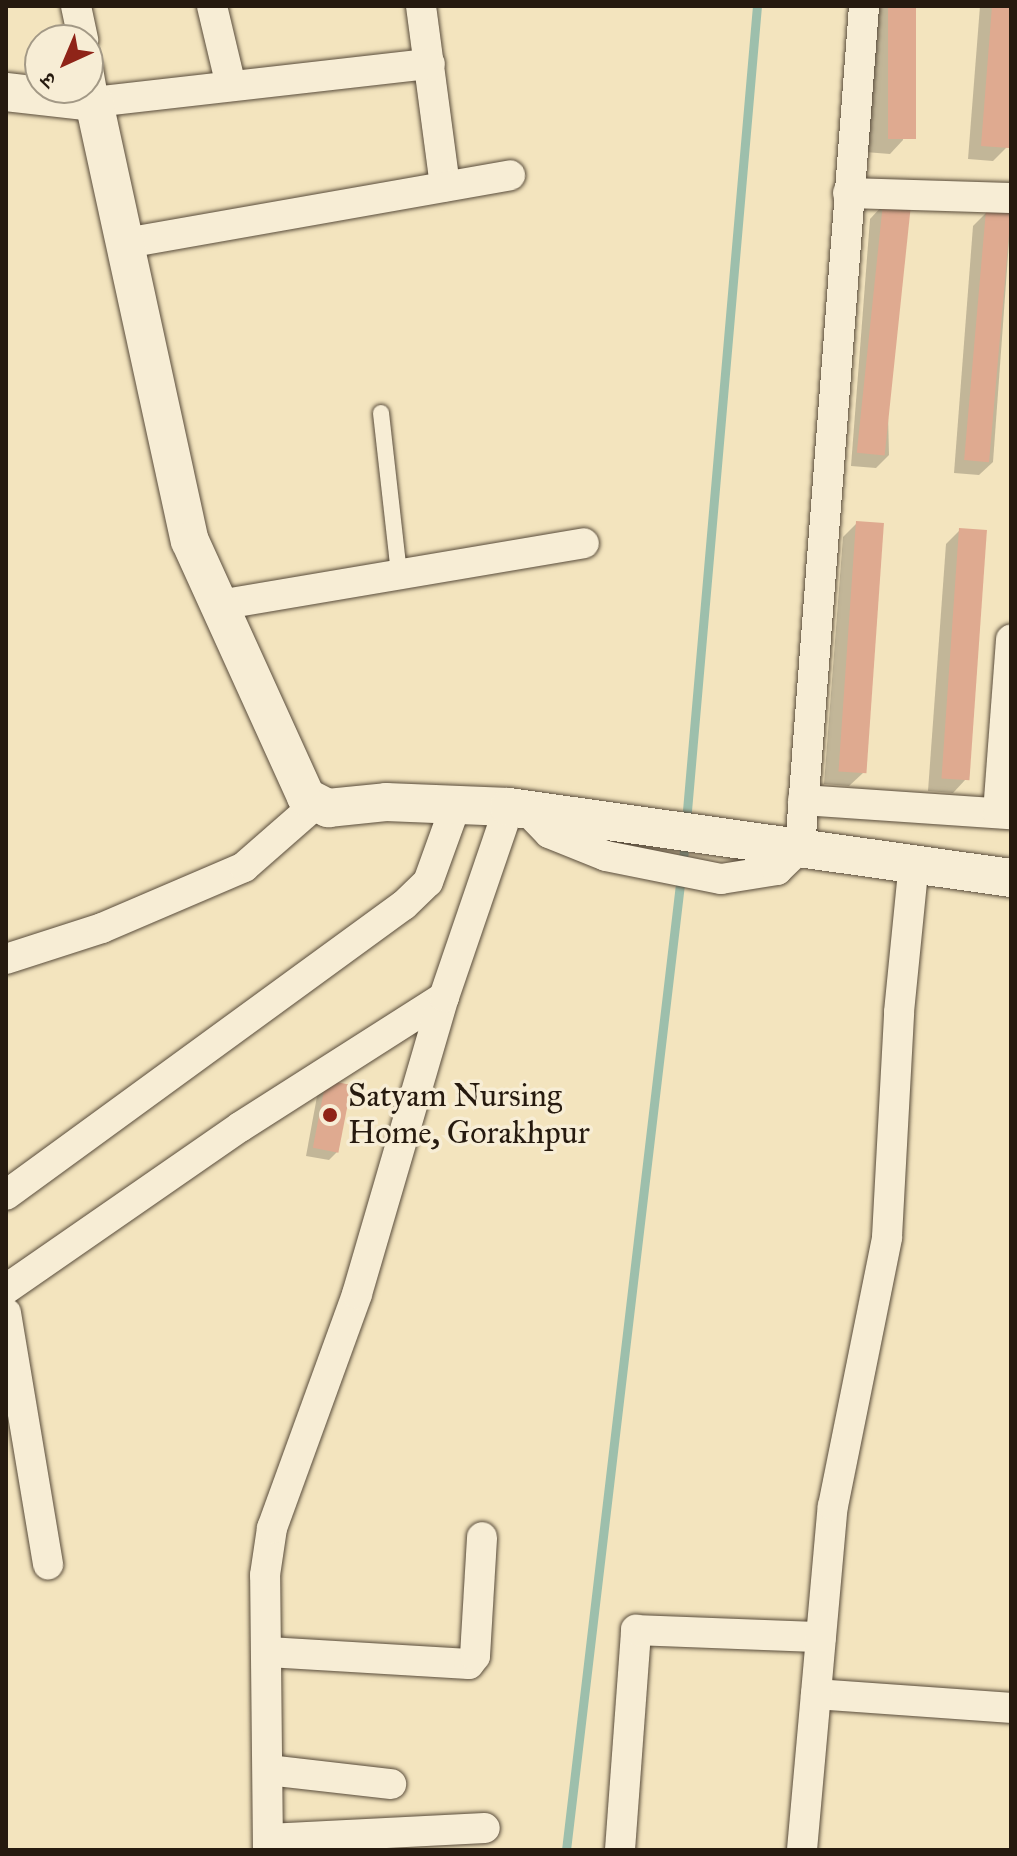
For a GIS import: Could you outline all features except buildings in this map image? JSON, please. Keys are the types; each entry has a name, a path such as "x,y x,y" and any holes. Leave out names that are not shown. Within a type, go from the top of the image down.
{"street":[{"path":"212,6 231,86"},
{"path":"421,6 445,186"},
{"path":"517,808 549,833 606,856 721,879 777,870 800,848 864,6"},
{"path":"104,85 231,86 430,64"},
{"path":"95,104 190,541 306,797 328,808 457,802 517,808 1011,878"},
{"path":"126,243 510,175"},
{"path":"848,193 1011,198"},
{"path":"219,605 584,543"},
{"path":"803,800 1004,813 1011,639"},
{"path":"6,1195 404,905 428,882 457,802"},
{"path":"6,959 102,928 244,867 317,803"},
{"path":"485,1828 268,1845 265,1575 272,1528 357,1294 444,997 517,808"},
{"path":"802,1850 833,1506 887,1237 899,1012 914,863"},
{"path":"6,1289 240,1127 444,997"},
{"path":"6,1313 48,1565"},
{"path":"268,1652 459,1668 469,1664 475,1656 482,1537"},
{"path":"620,1850 636,1630 821,1637"},
{"path":"816,1694 1011,1708"},
{"path":"268,1770 391,1784"}],"lane":[{"path":"381,413 399,574"}],"waterway":[{"path":"686,822 757,6"},
{"path":"566,1850 685,841"}],"place":[{"name":"Satyam Nursing Home, Gorakhpur","path":"330,1115"}]}
